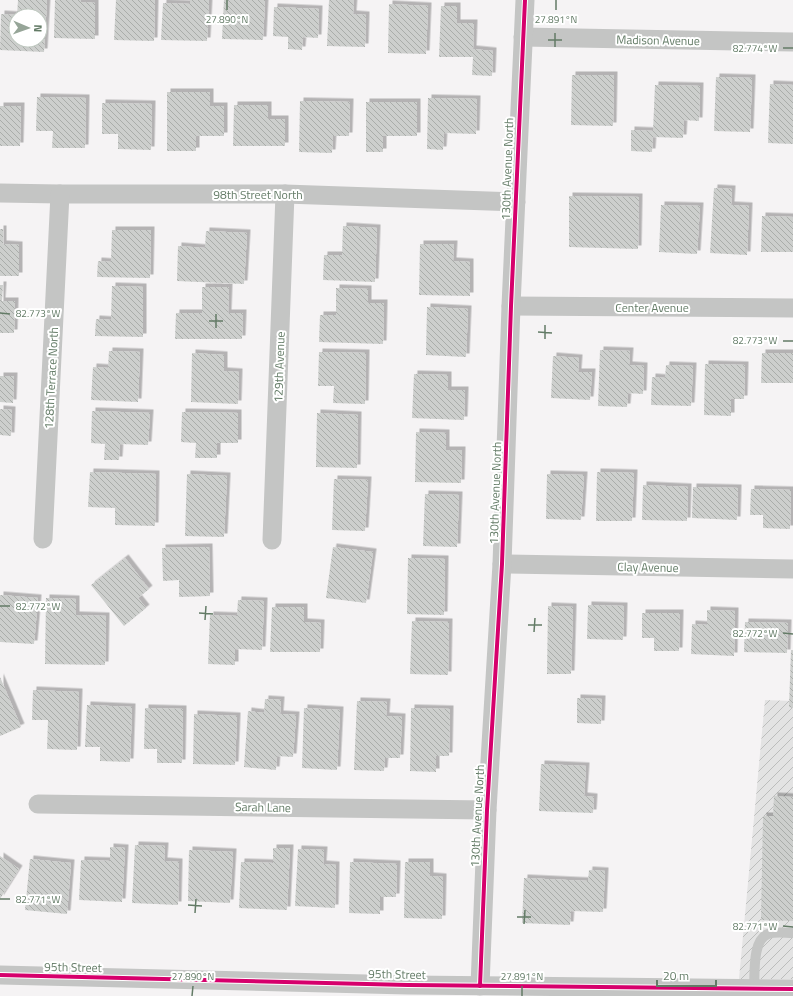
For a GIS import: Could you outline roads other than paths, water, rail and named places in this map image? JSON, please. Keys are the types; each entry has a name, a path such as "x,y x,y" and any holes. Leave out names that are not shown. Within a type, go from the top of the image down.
{"street":[{"name":"130th Avenue North","path":"480,986 487,810 502,564 524,0"},
{"name":"Madison Avenue","path":"523,37 793,42"},
{"name":"98th Street North","path":"0,193 285,194 516,202"},
{"name":"128th Terrace North","path":"43,539 60,194"},
{"name":"129th Avenue","path":"272,540 285,194"},
{"name":"Center Avenue","path":"511,306 793,308"},
{"name":"Clay Avenue","path":"502,564 793,569"},
{"name":"Sarah Lane","path":"38,804 487,810"},
{"name":"95th Street","path":"0,975 408,990 480,986 793,989"}],"lane":[{"path":"754,989 756,952 762,938 767,934 775,932 793,933"}]}
